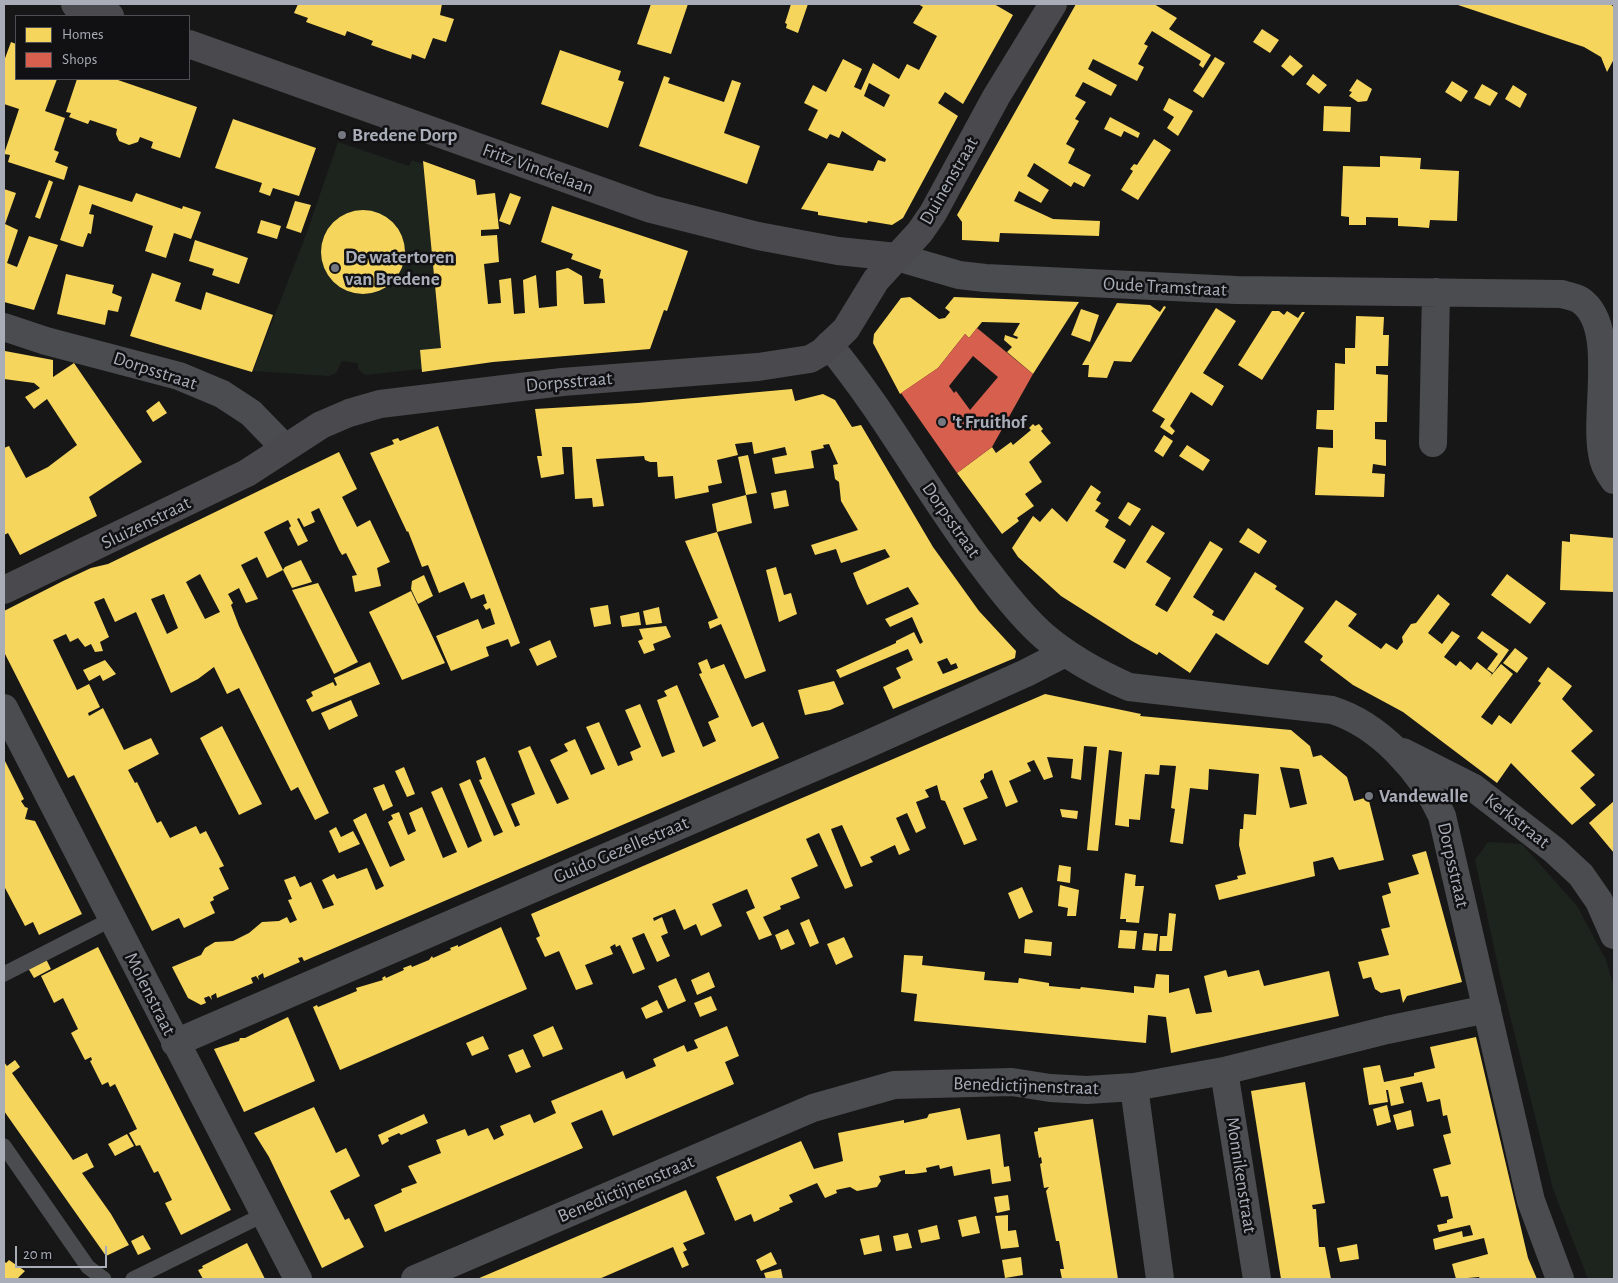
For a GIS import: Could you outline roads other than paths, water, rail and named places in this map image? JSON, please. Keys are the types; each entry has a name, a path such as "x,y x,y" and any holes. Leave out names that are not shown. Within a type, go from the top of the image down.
{"street":[{"path":"75,4 107,15"},
{"name":"Duinenstraat","path":"829,345 846,329 876,280 920,232 933,213 996,97 1052,4"},
{"name":"Fritz Vinckelaan","path":"190,44 651,210 697,223 767,238 838,251 897,256"},
{"name":"Oude Tramstraat","path":"897,256 960,275 985,278 1236,290 1562,294 1581,300 1593,310 1603,327 1607,349 1601,452 1607,471 1614,480"},
{"path":"1433,443 1436,292"},
{"name":"Dorpsstraat","path":"4,327 46,341 179,376 222,394 238,402 251,412 285,448 321,425 349,413 380,404 562,382 758,367 810,359 829,345 872,400 963,541 1008,599 1044,637 1065,653 1099,674 1129,687 1332,710 1355,720 1386,743 1417,774 1433,797 1442,816 1532,1201 1560,1279"},
{"name":"Sluizenstraat","path":"4,590 247,473 285,448"},
{"name":"Guido Gezellestraat","path":"175,1043 866,745 1026,673 1065,653"},
{"name":"Molenstraat","path":"4,708 298,1279"},
{"name":"Kerkstraat","path":"1386,743 1474,788 1554,850 1581,875 1599,901 1614,935"},
{"name":"Benedictijnenstraat","path":"415,1279 813,1108 894,1085 1012,1082 1050,1088 1087,1090 1134,1087 1224,1071 1387,1030 1486,1009"},
{"name":"Monnikenstraat","path":"1224,1071 1257,1279"},
{"path":"1134,1087 1160,1279"}],"lane":[{"path":"4,974 112,919"},
{"path":"4,1146 88,1267 104,1279"},
{"path":"134,1279 265,1214"}],"place":[{"name":"Bredene Dorp","path":"342,135"},
{"name":"De watertoren van Bredene","path":"335,268"},
{"name":"'t Fruithof","path":"942,422"},
{"name":"Vandewalle","path":"1369,796"}]}
